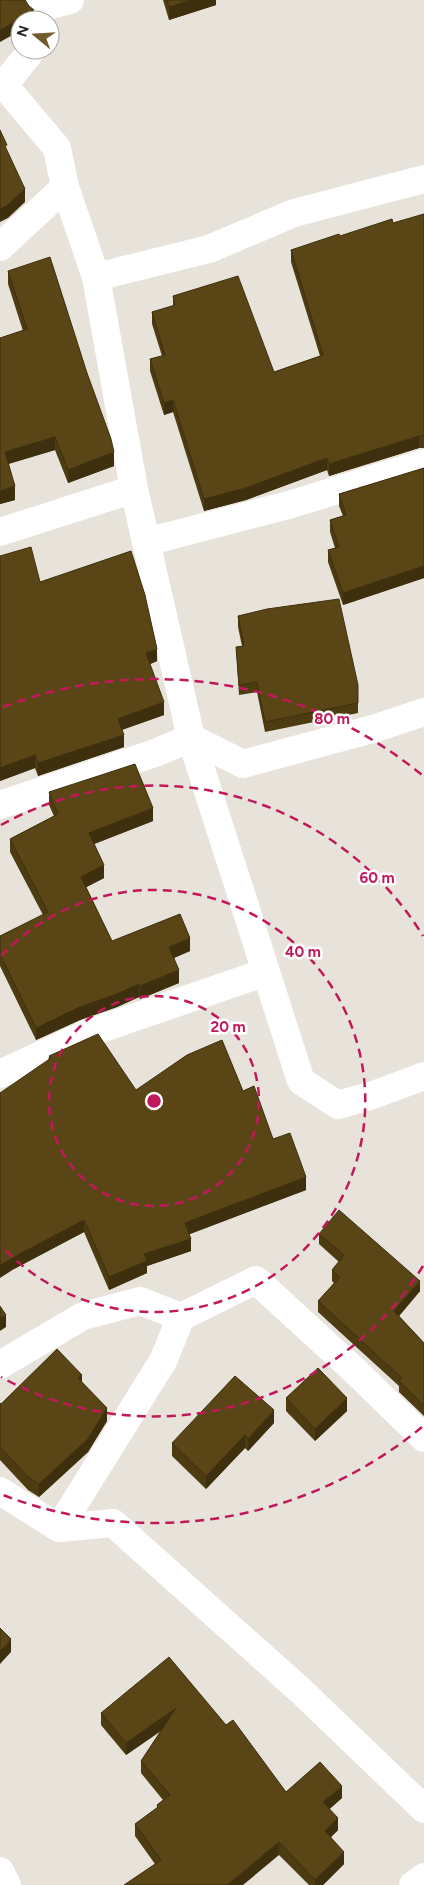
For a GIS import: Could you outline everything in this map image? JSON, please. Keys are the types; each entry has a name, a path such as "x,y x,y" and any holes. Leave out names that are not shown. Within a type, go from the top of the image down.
{"street":[{"path":"39,10 70,0"},
{"path":"24,60 2,84 57,148 65,187 96,277 134,490 190,738 301,1081 338,1106 373,1096 424,1076"},
{"path":"96,277 208,249 294,213 424,179"},
{"path":"0,247 65,187"},
{"path":"146,542 292,504 424,463"},
{"path":"0,532 134,490"},
{"path":"0,805 155,753 190,738 243,764 376,728 424,712"},
{"path":"0,1074 86,1034 266,972"},
{"path":"59,1528 163,1360 181,1317 256,1280 424,1438"},
{"path":"0,1364 83,1316 140,1302 181,1317"},
{"path":"0,1492 59,1528 113,1523 301,1692 424,1808"},
{"path":"0,1871 8,1885"},
{"path":"413,1885 424,1877"}],"building":[{"path":"0,0 25,0 34,10 10,10 10,24 0,30"},
{"path":"167,0 192,0 169,7"},
{"path":"0,130 7,145 5,146 25,189 8,205 0,209"},
{"path":"424,214 424,436 329,464 327,458 246,488 204,499 173,400 164,403 150,359 165,355 152,312 175,305 173,296 238,276 274,372 323,355 291,250 392,219 393,223"},
{"path":"50,257 114,452 68,470 55,437 5,452 15,486 0,491 0,338 27,329 8,271"},
{"path":"424,468 424,566 343,593 328,550 339,547 330,520 346,515 339,494"},
{"path":"31,547 40,582 131,551 145,595 157,649 146,653 164,702 118,719 124,735 38,763 35,755 0,768 0,556"},
{"path":"339,599 358,685 358,703 265,722 257,682 239,685 236,647 244,646 238,616 267,609"},
{"path":"135,764 153,808 89,833 104,865 81,877 112,941 180,914 190,938 169,947 179,970 80,1007 36,1028 0,954 0,936 48,912 10,839 58,814 49,792"},
{"path":"98,1034 136,1090 187,1055 222,1040 243,1091 254,1086 273,1139 290,1133 306,1177 185,1223 191,1239 144,1254 147,1261 109,1277 84,1220 0,1265 0,1093 51,1058 49,1056"},
{"path":"339,1210 420,1281 394,1311 424,1343 424,1406 399,1381 402,1378 318,1301 340,1277 332,1270 344,1255 319,1234"},
{"path":"0,1306 6,1315 0,1318"},
{"path":"57,1349 82,1375 78,1378 107,1408 88,1439 39,1484 28,1477 0,1447 0,1403"},
{"path":"318,1368 347,1398 315,1429 286,1398"},
{"path":"235,1376 274,1410 248,1439 245,1435 206,1476 172,1443"},
{"path":"0,1628 11,1639 0,1651"},
{"path":"169,1657 226,1725 233,1720 286,1792 320,1762 342,1786 323,1802 338,1818 325,1831 344,1852 315,1880 279,1842 227,1885 124,1885 161,1860 135,1824 158,1807 157,1805 170,1795 141,1761 176,1708 126,1743 101,1713"}]}
